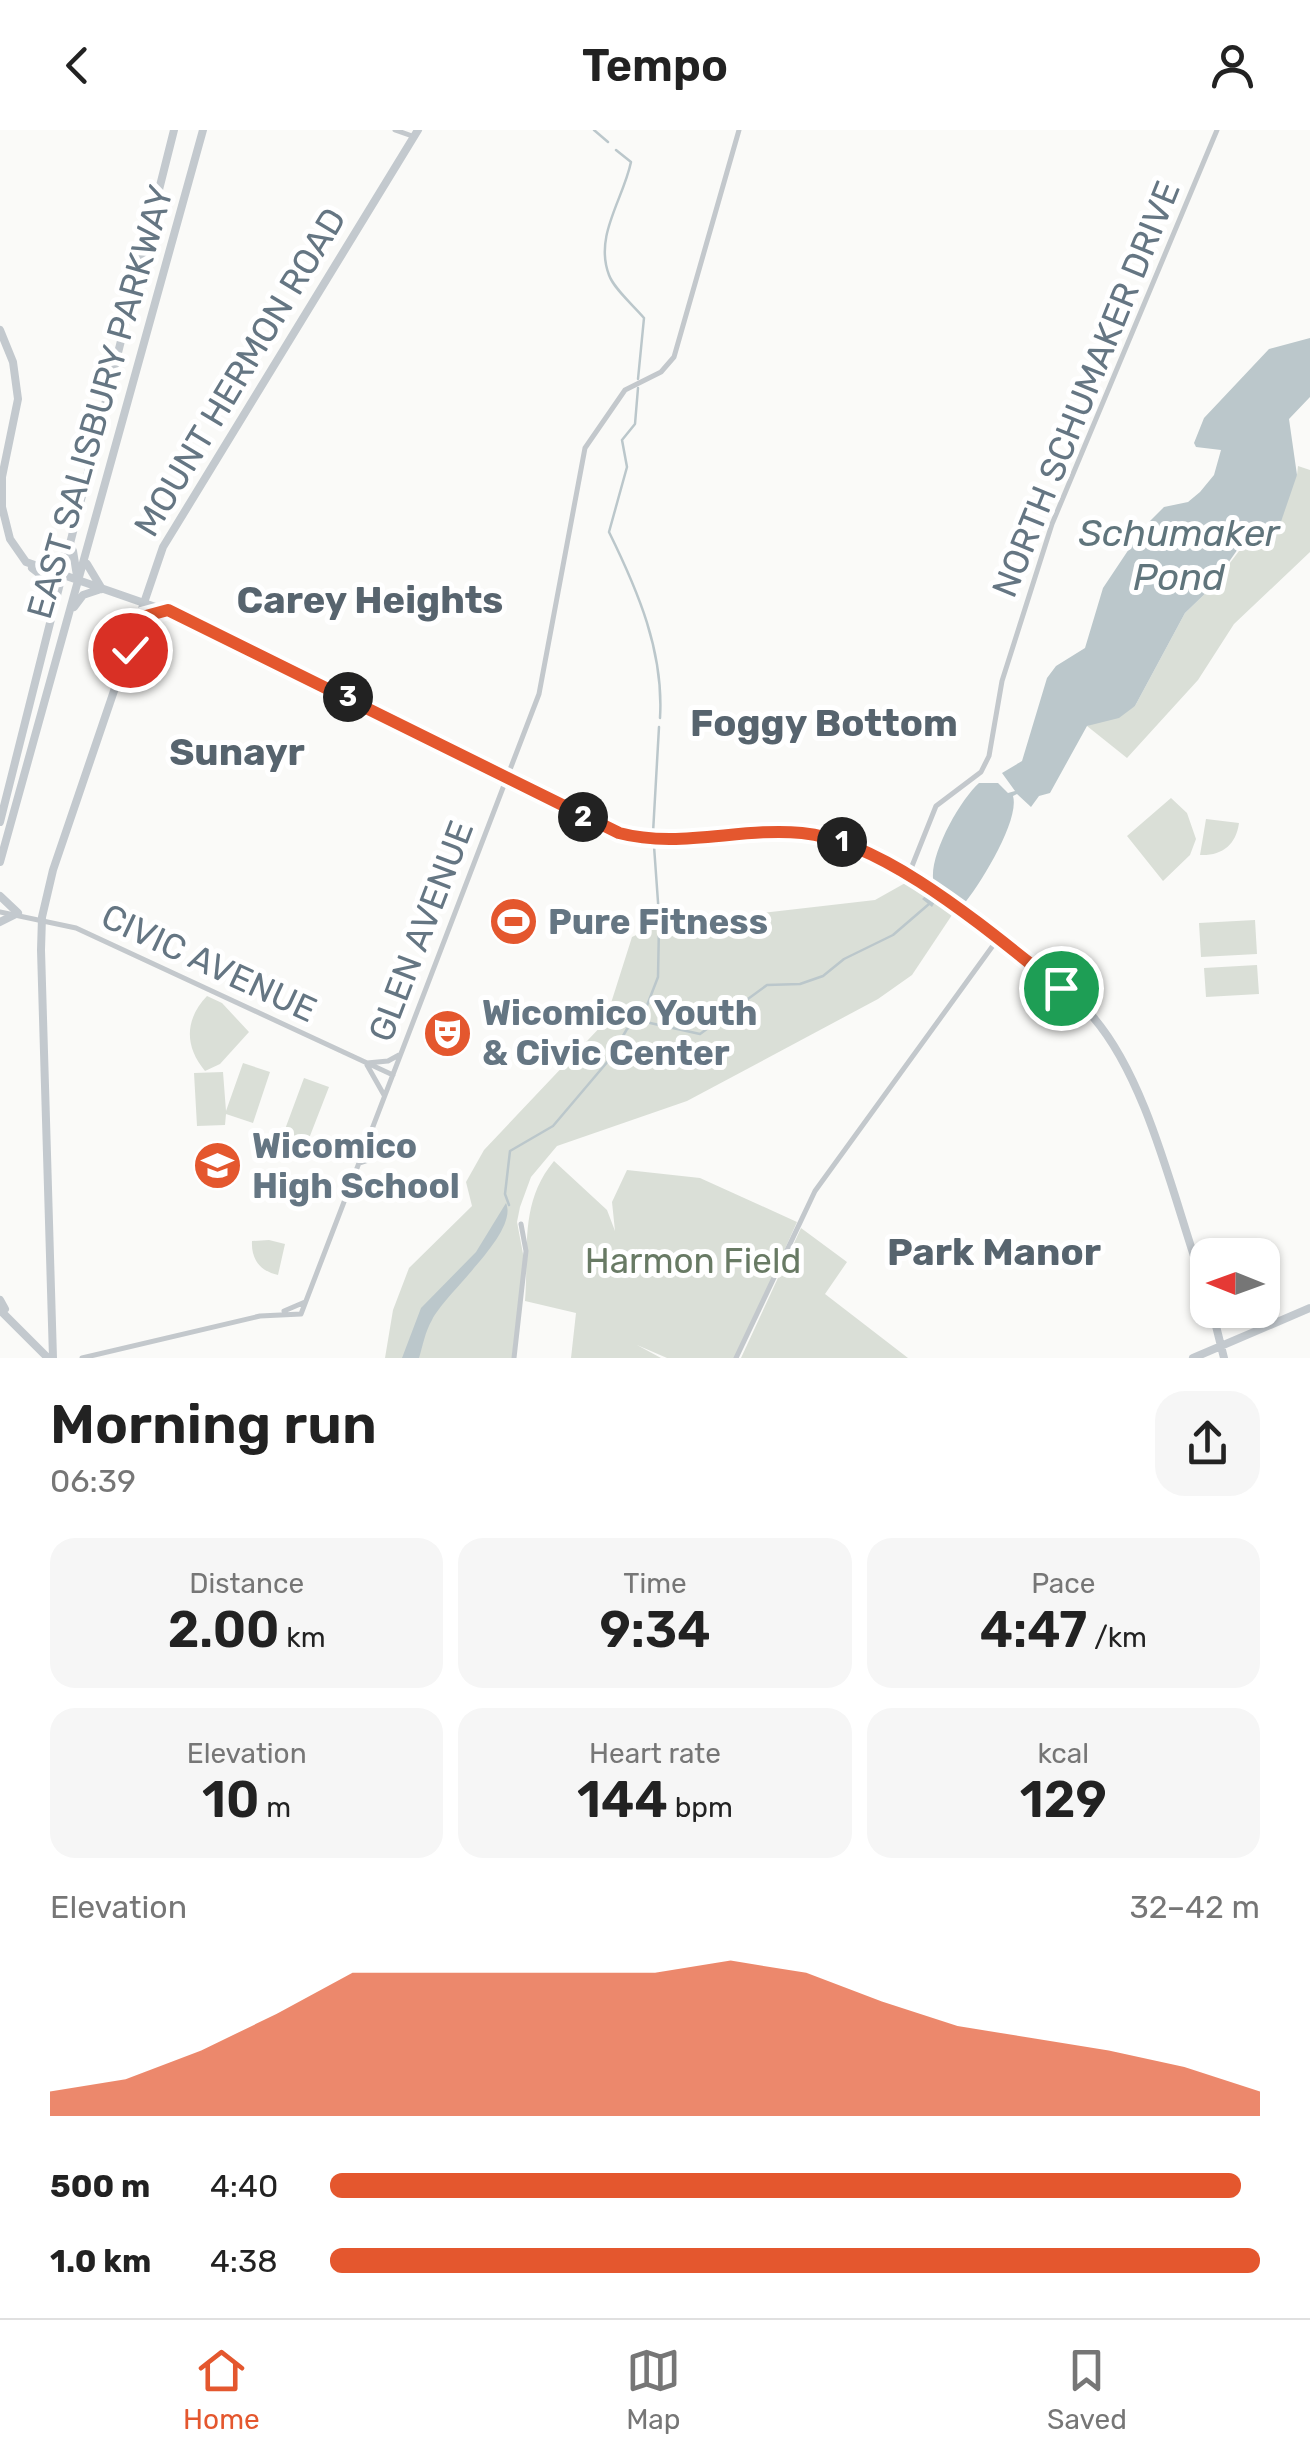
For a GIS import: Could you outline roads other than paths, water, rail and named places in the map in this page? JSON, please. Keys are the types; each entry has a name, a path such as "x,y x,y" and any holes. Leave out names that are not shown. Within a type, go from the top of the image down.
{"main road":[{"name":"EAST SALISBURY PARKWAY","path":"0,821 174,130"},
{"name":"EAST SALISBURY PARKWAY","path":"0,862 203,130"},
{"name":"MOUNT HERMON ROAD","path":"47,1354 53,1338 42,917 53,870 152,576 197,485 416,133"},
{"path":"0,330 14,362 18,391 2,477 2,514 12,545 51,584 54,607"},
{"path":"74,531 72,568 78,582"},
{"path":"92,533 87,566 102,589"},
{"path":"30,564 55,565 69,548"},
{"path":"30,564 62,578 168,610 628,836 668,839 766,832 812,834 866,851 939,898 1079,1003 1119,1053 1136,1089 1190,1245"},
{"path":"129,596 143,590 152,576"},
{"path":"62,578 69,589 62,639"},
{"path":"62,639 78,599 102,589"},
{"path":"129,596 140,619"},
{"path":"134,638 142,617 168,610"},
{"path":"0,872 7,834"},
{"path":"0,896 18,913 0,922"},
{"path":"1,1306 47,1354 53,1338"},
{"path":"1193,1358 1310,1308"},
{"path":"1204,1353 1220,1358 1222,1345 1217,1328"}],"street":[{"path":"395,130 416,133"},
{"name":"GLEN AVENUE","path":"276,1314 302,1314 543,680 584,452 625,390 661,372 674,357 738,130"},
{"name":"NORTH SCHUMAKER DRIVE","path":"908,876 936,806 981,772 989,756 1002,680 1052,524 1217,130"},
{"name":"CIVIC AVENUE","path":"0,912 42,917 76,928 393,1075"},
{"path":"736,1358 815,1191 996,940"},
{"path":"384,1098 366,1063 388,1061 402,1053"},
{"path":"358,1165 381,1156"},
{"path":"514,1358 526,1252 521,1224"},
{"path":"82,1358 276,1314 299,1307 307,1299"}],"water":[{"name":"Schumaker Pond","path":"1310,338 1310,397 1289,419 1297,475 1273,545 1240,546 1210,589 1185,613 1135,706 1119,718 1087,726 1050,793 1039,796 1031,807 1017,794 1013,796 1014,807 1005,836 970,896 963,905 942,890 932,907 922,899 935,887 934,863 962,803 979,783 998,783 1008,793 1015,791 1002,773 1022,761 1047,678 1056,666 1085,648 1103,588 1143,528 1164,507 1188,502 1214,475 1221,450 1196,447 1194,443 1204,418 1269,349"},
{"path":"506,1203 502,1230 432,1320 419,1358 402,1358 421,1308 476,1252"}],"waterway":[{"path":"594,130 608,142"},
{"path":"616,150 631,162 607,232 605,261 615,286 644,318 638,379"},
{"path":"638,388 635,424 622,440 627,467 609,532 647,622 658,669 660,718"},
{"path":"653,833 659,727"},
{"path":"654,846 659,916"},
{"path":"509,1205 505,1194 510,1151 553,1126 609,1060 627,1029 641,1021 700,1034 767,985 800,984 823,976 844,959 893,935 929,904"},
{"path":"641,1021 658,977 659,925"}],"place":[{"name":"Pure Fitness","path":"513,922"},
{"name":"Wicomico Youth & Civic Center","path":"447,1033"},
{"name":"Wicomico High School","path":"217,1166"}],"district":[{"name":"Carey Heights","path":"370,600"},
{"name":"Foggy Bottom","path":"824,723"},
{"name":"Sunayr","path":"237,752"},
{"name":"Park Manor","path":"994,1252"}],"park label":[{"name":"Harmon Field","path":"693,1261"}]}
